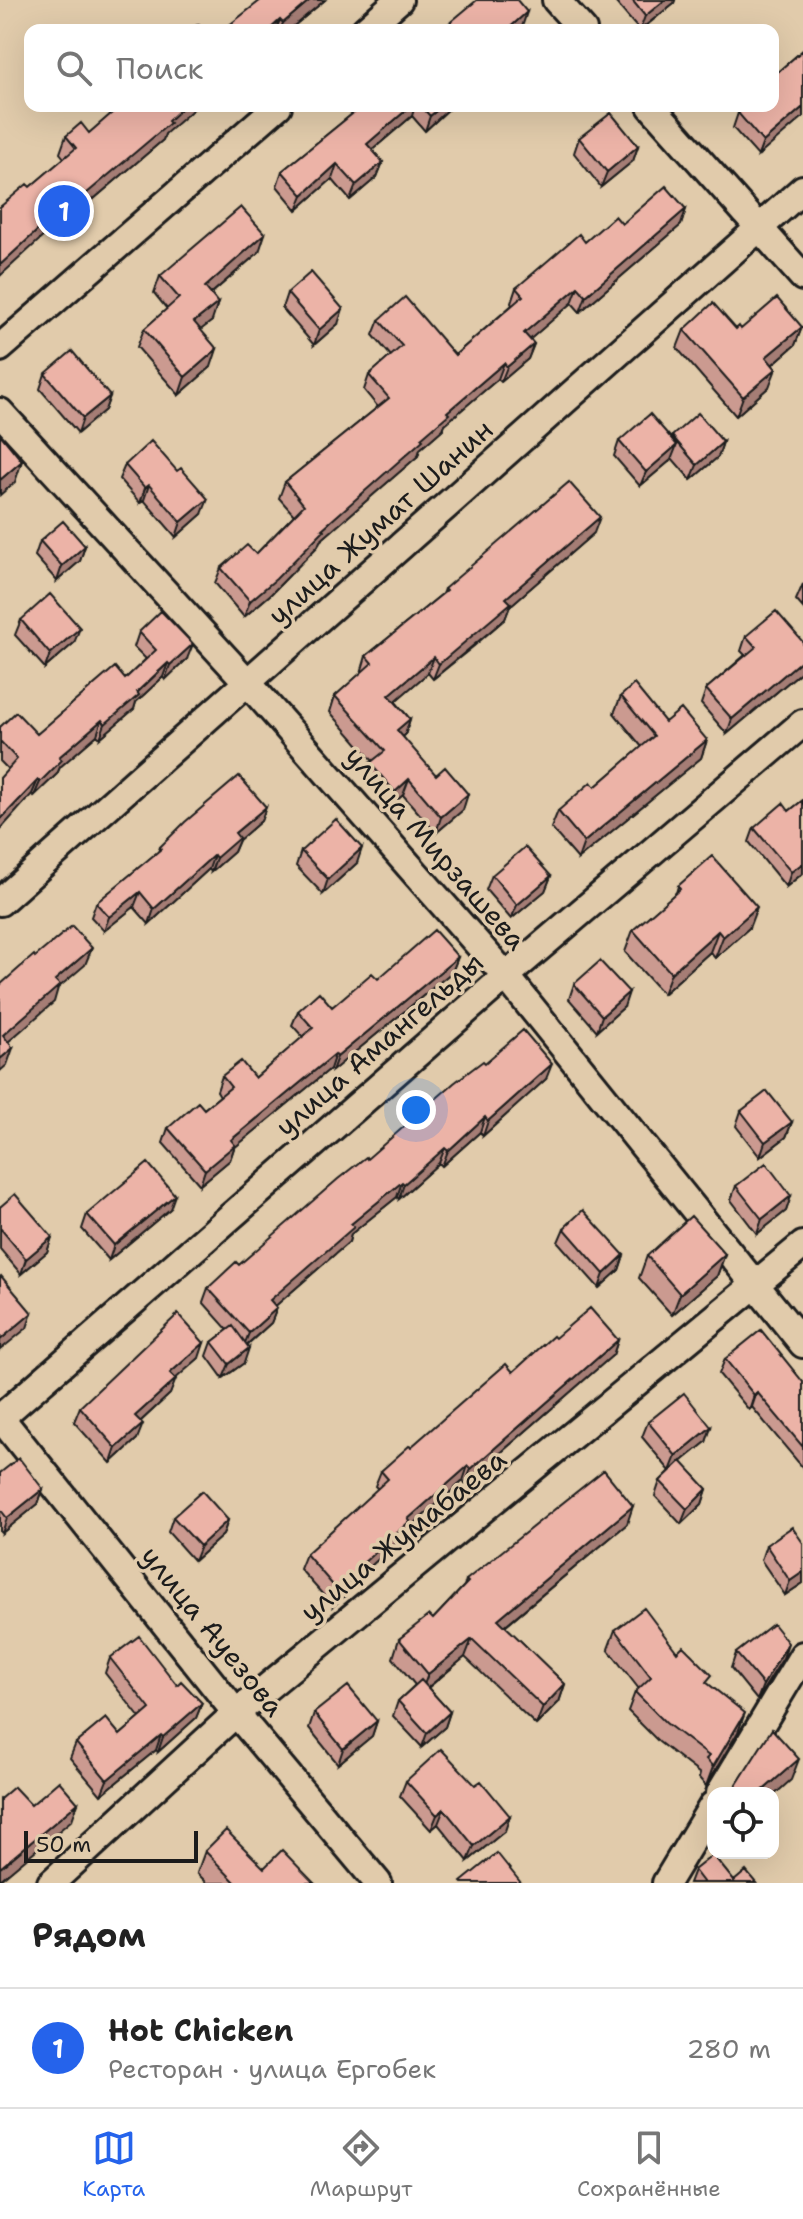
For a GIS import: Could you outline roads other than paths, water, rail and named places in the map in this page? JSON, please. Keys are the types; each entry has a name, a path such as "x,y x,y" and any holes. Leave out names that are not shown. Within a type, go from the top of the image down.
{"street":[{"path":"372,24 399,0"},
{"path":"556,0 578,24"},
{"path":"0,348 271,112"},
{"path":"656,112 803,277"},
{"name":"улица Жумат Шанин","path":"0,902 803,189"},
{"name":"улица Мирзашева","path":"0,412 248,683 506,976 803,1344"},
{"name":"улица Амангельды","path":"0,1417 506,976 803,723"},
{"name":"улица Жумабаева","path":"51,1883 236,1713 803,1245"},
{"name":"улица Ауезова","path":"0,1417 236,1713 378,1883"},
{"path":"724,1787 803,1655"},
{"path":"666,1883 707,1815"}],"place":[{"name":"Hot Chicken","path":"64,211"}]}
